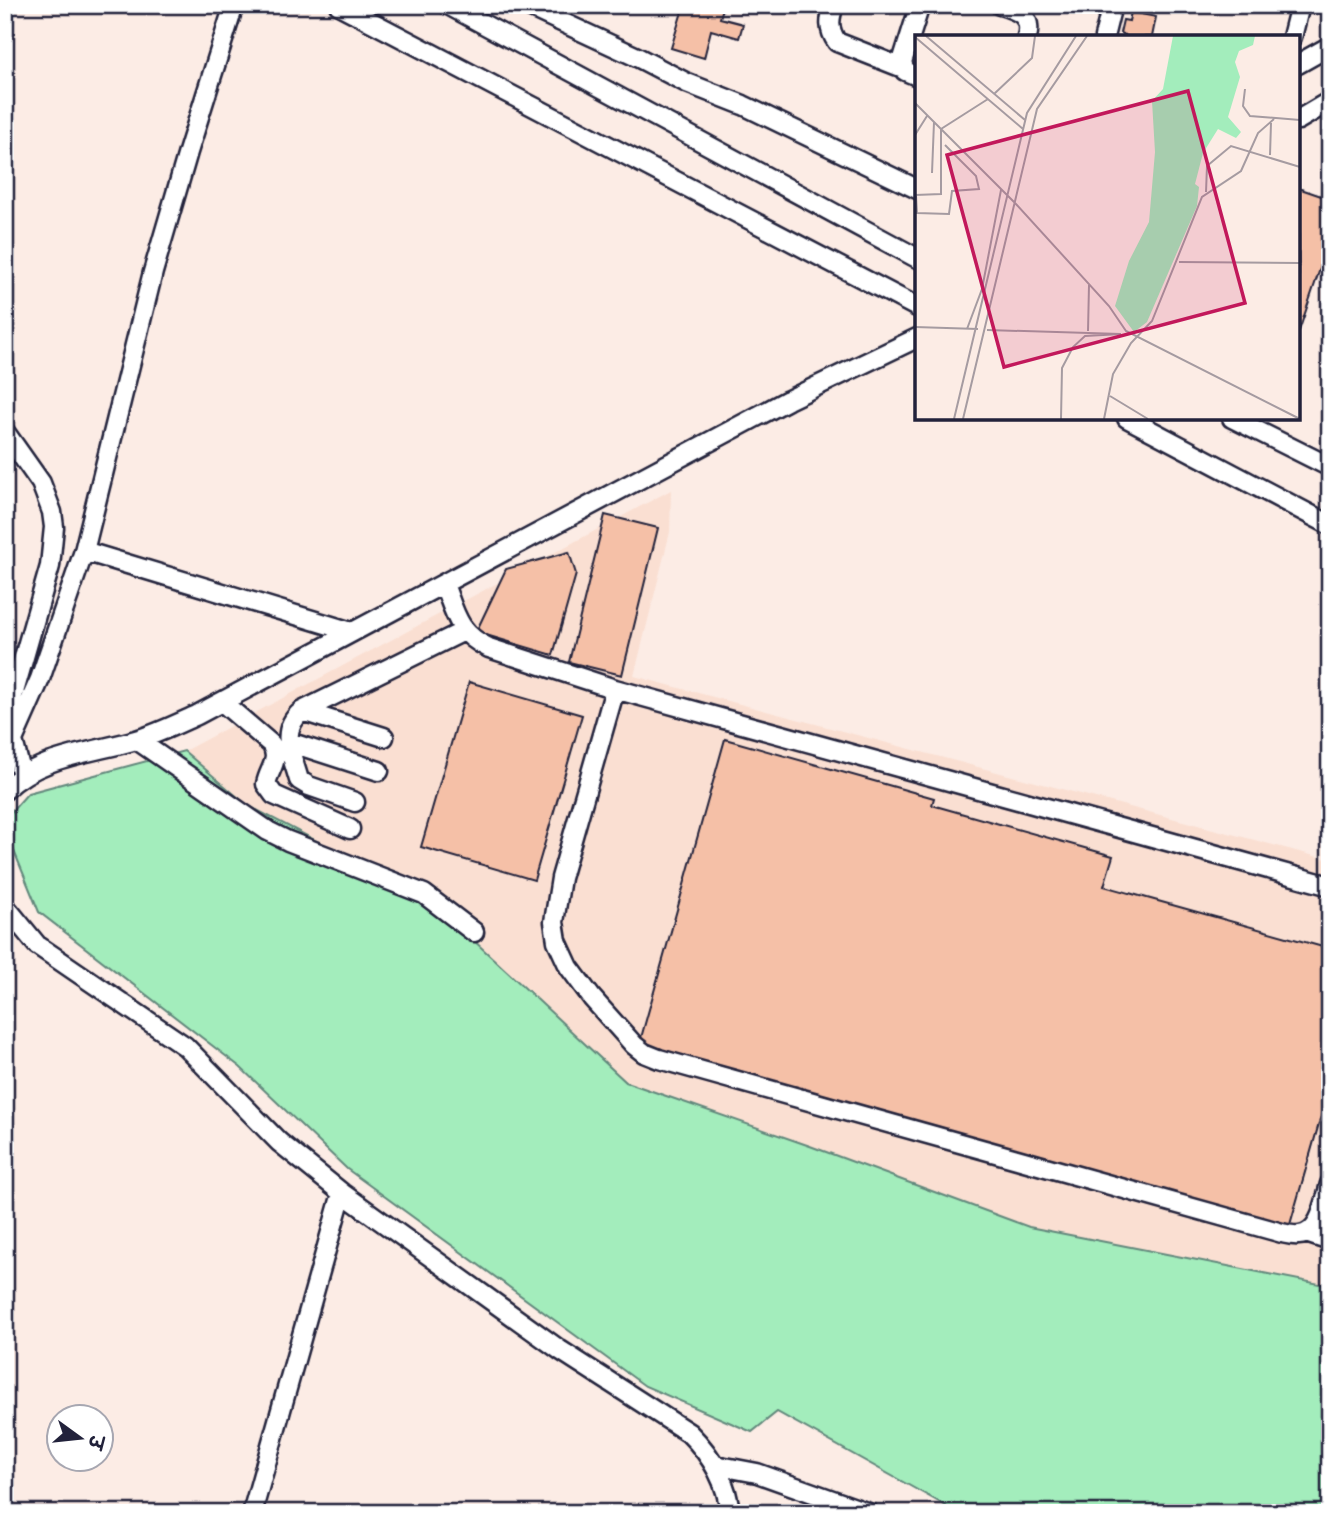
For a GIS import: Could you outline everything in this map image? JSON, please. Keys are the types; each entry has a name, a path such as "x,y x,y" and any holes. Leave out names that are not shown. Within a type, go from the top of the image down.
{"street":[{"path":"13,740 40,679 84,551 153,272 234,5"},
{"path":"339,5 915,306"},
{"path":"448,5 915,257"},
{"path":"525,5 915,188"},
{"path":"834,5 830,25 831,34 837,42 910,72"},
{"path":"910,72 902,62 920,5"},
{"path":"1000,5 1026,16 1027,35"},
{"path":"1104,35 1112,5"},
{"path":"1292,35 1300,5"},
{"path":"1300,63 1328,51"},
{"path":"1300,119 1330,101"},
{"path":"5,790 22,775 43,765 137,740 167,729 222,702 788,400 915,339"},
{"path":"1131,420 1330,525"},
{"path":"1236,420 1330,467"},
{"path":"5,432 41,483 52,512 54,527 50,566 10,706 9,719 22,775"},
{"path":"84,551 352,632"},
{"path":"444,584 464,631 470,638 489,648 615,689 1330,886"},
{"path":"355,802 299,780 287,736 290,724 302,711 464,631"},
{"path":"615,689 561,878 554,922 556,942 569,967 618,1030 634,1045 659,1059 1282,1233 1300,1236 1313,1228 1321,1215 1330,1184"},
{"path":"222,702 271,744 275,751 276,758 266,784 274,795 350,829"},
{"path":"302,711 384,737"},
{"path":"137,740 268,831 424,894 474,932"},
{"path":"289,742 379,771"},
{"path":"5,906 37,945 185,1046 279,1142 342,1193 560,1350 689,1433 705,1449 715,1465 723,1483 730,1513"},
{"path":"252,1513 342,1193"},
{"path":"1306,1233 1330,1241"},
{"path":"715,1465 757,1473 869,1513"}],"shaded area":[{"path":"671,490 670,532 634,676 1330,860 1330,1286 1029,1227 626,1082 429,900 247,805 184,751"}],"green space":[{"path":"184,751 247,805 429,899 626,1082 1029,1227 1330,1286 1330,1513 952,1513 946,1506 777,1412 752,1432 645,1386 347,1169 240,1067 39,912 5,829 5,819 28,793"}],"building":[{"path":"684,5 724,5 720,18 743,24 739,38 711,30 704,58 671,48"},
{"path":"1131,12 1156,17 1152,35 1120,33 1123,20 1129,21"},
{"path":"1300,189 1330,199 1330,239 1300,328"},
{"path":"605,515 658,528 622,675 569,662"},
{"path":"569,552 576,574 553,655 476,632 506,569"},
{"path":"469,682 582,715 534,880 421,847"},
{"path":"725,739 934,798 932,805 1113,856 1104,886 1330,949 1330,1085 1289,1228 639,1045"}]}
